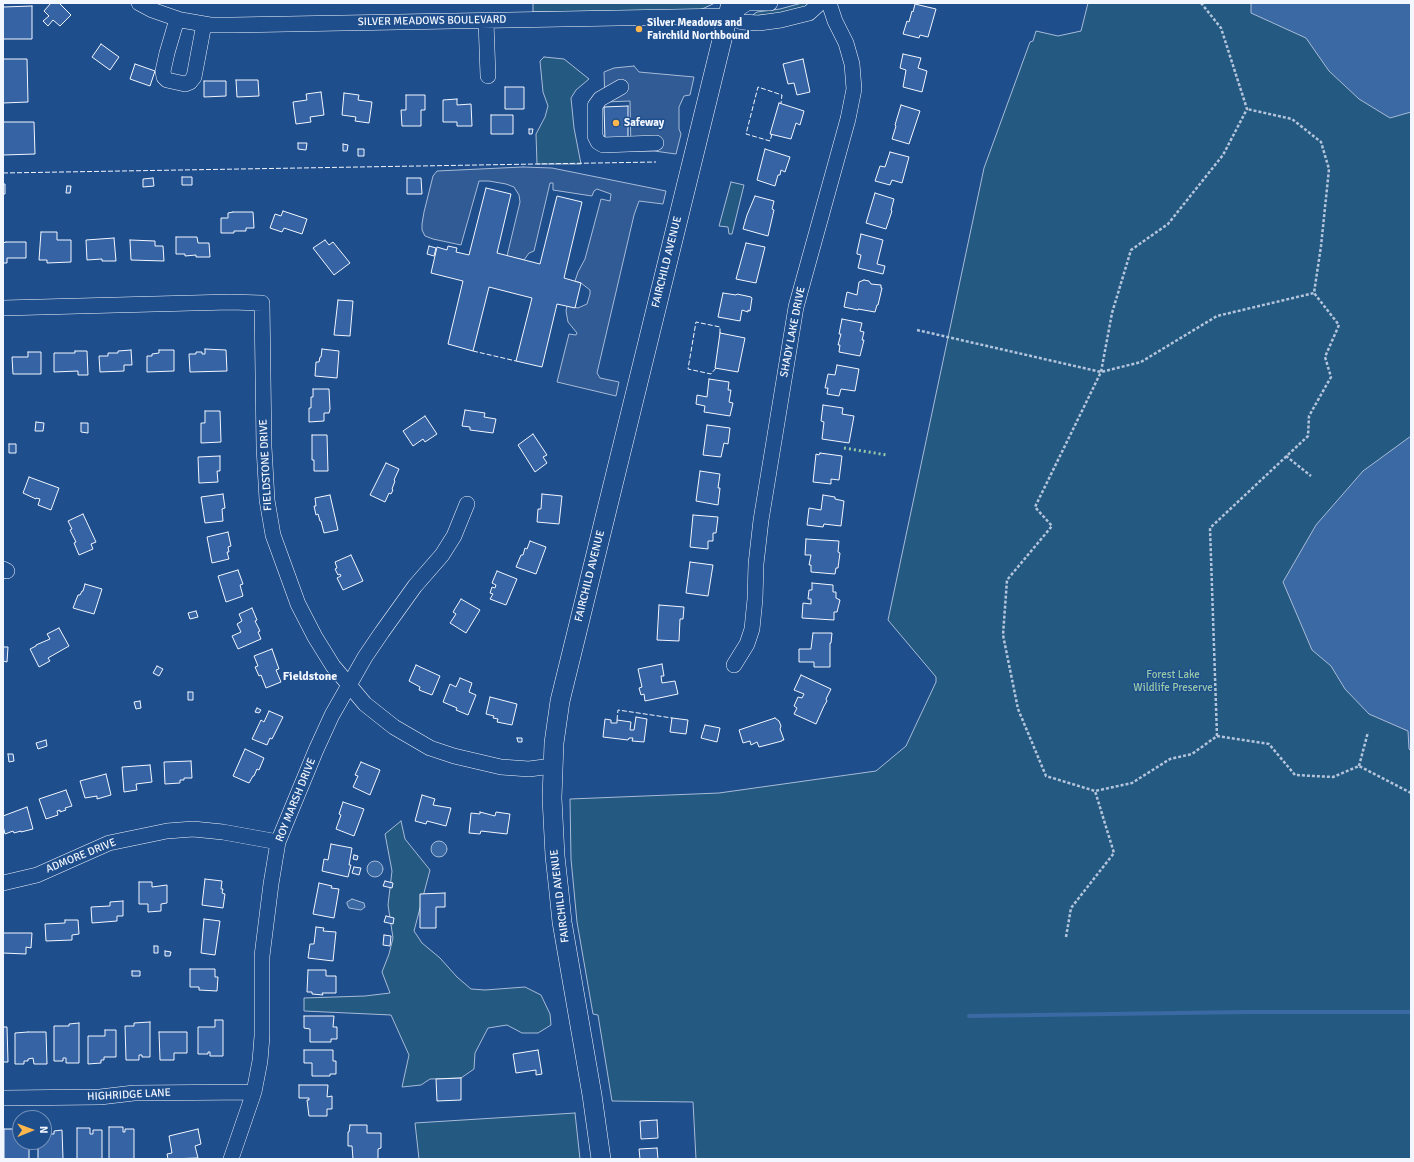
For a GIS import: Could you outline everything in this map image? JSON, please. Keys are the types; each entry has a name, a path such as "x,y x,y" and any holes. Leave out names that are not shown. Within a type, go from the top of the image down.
{"main road":[{"name":"FAIRCHILD AVENUE","path":"601,1159 592,1095 562,922 554,840 552,766 554,743 560,701 729,10"}],"street":[{"name":"SILVER MEADOWS BOULEVARD","path":"139,3 152,10 176,19 204,24 233,25 486,20 729,10"},
{"path":"770,3 747,3 729,10 742,22 759,23 782,20 809,13 820,3"},
{"name":"SHADY LAKE DRIVE","path":"734,665 747,644 752,629 756,564 761,520 796,307 848,120 854,89 852,64 846,43 835,22 829,3"},
{"path":"176,19 163,71 164,77 167,80 180,83 186,84 194,77 204,24"},
{"path":"486,20 488,76"},
{"path":"621,87 600,99 595,106 595,136 598,142 603,145 656,143"},
{"name":"FIELDSTONE DRIVE","path":"3,308 230,302 262,303 264,447 267,500 273,535 298,604 333,666 365,704 394,727 430,748 454,756 502,767 530,769 552,766"},
{"name":"ROY MARSH DRIVE","path":"231,1159 254,1092 260,1061 262,1036 262,956 278,842 332,715 365,657 382,632 415,586 442,555 454,536 467,504"},
{"name":"ADMORE DRIVE","path":"3,883 37,875 109,843 167,831 194,829 223,832 278,842"},
{"name":"HIGHRIDGE LANE","path":"3,1098 100,1097 134,1093 254,1092"}],"path":[{"path":"1201,3 1221,28 1247,109 1223,155 1168,224 1131,250 1112,313 1101,372 1035,507 1052,526 1007,580 1004,636 1018,709 1046,776 1095,791 1132,783 1170,759 1192,754 1217,736 1269,744 1295,774 1333,777 1360,766"},
{"path":"1217,736 1210,528 1308,436 1309,416 1331,377 1325,357 1339,325 1314,293 1321,246 1329,169 1322,142 1292,119 1247,109"},
{"path":"917,330 1101,372 1141,362 1217,316 1314,293"},
{"path":"1286,456 1311,476"},
{"path":"1360,766 1368,732"},
{"path":"1360,766 1411,793"},
{"path":"1066,937 1071,908 1114,853 1095,791"}],"green space":[{"path":"533,3 715,3 700,10 533,12"},
{"path":"802,3 810,4 796,12 752,16 757,12 780,9"},
{"name":"Forest Lake Wildlife Preserve","path":"1088,3 1411,3 1411,1159 696,1159 693,1102 612,1101 598,1015 593,1014 577,922 571,859 570,799 719,793 876,771 906,746 936,682 936,677 888,620 984,168 1030,42 1033,41 1036,31 1058,36 1081,31"},
{"path":"544,57 564,59 589,79 576,90 571,98 574,128 581,164 537,164 536,134 545,117 548,106 543,92 540,61"},
{"path":"731,182 744,185 732,234 729,234 728,227 719,226"},
{"path":"401,821 405,839 430,870 414,931 422,943 440,958 457,977 471,989 485,990 525,987 541,995 550,1014 551,1025 538,1033 522,1033 507,1025 488,1028 475,1053 474,1069 461,1078 430,1079 421,1085 402,1087 409,1055 391,1015 304,1011 304,998 365,996 390,993 382,972 393,938 388,905 392,871 385,834"},
{"path":"575,1113 580,1159 419,1159 415,1123"}],"shaded area":[{"path":"1251,3 1411,3 1411,112 1390,118 1359,99 1329,71 1306,38 1251,13"},
{"path":"634,66 639,72 694,77 690,95 684,96 679,107 679,129 681,134 676,154 654,151 631,151 630,101 605,102 604,72 614,68"},
{"path":"523,167 552,168 666,191 663,204 639,201 634,215 597,373 600,378 619,382 616,396 557,382 569,334 576,335 577,333 568,322 566,311 567,306 578,308 587,304 590,290 581,283 575,281 585,259 601,199 610,201 611,194 597,189 594,191 592,196 553,190 553,183 550,183 534,251 529,253 524,260 507,256 520,202 519,195 514,187 506,184 479,181 461,245 425,236 422,230 424,212 433,176 437,171"},
{"path":"1411,436 1411,751 1409,749 1408,731 1369,714 1345,689 1331,666 1312,650 1283,582 1316,525 1363,471"},
{"path":"439,841 446,846 447,849 442,856 439,857 432,852 431,849 436,842"},
{"path":"375,861 382,866 383,869 378,876 375,877 368,872 367,869 372,862"},
{"path":"352,899 364,903 365,907 361,910 349,908 347,902"}],"building":[{"path":"51,3 59,3 71,15 60,26 53,20 48,26 43,21 49,16 44,11"},
{"path":"915,4 936,9 928,37 920,35 919,38 903,34"},
{"path":"32,6 32,39 3,39 3,7"},
{"path":"101,44 119,57 110,70 92,57"},
{"path":"903,54 921,58 918,68 927,71 922,92 903,87 906,70 900,68"},
{"path":"3,59 27,59 28,102 3,103"},
{"path":"803,59 810,92 797,95 794,83 788,84 783,64"},
{"path":"135,64 155,71 150,86 130,79"},
{"path":"236,80 258,80 259,96 237,97"},
{"path":"204,81 226,81 226,96 204,97"},
{"path":"505,87 524,87 524,109 505,109"},
{"path":"321,92 324,115 310,117 311,122 296,124 293,102 307,100 306,94"},
{"path":"344,93 359,95 358,100 372,102 369,123 355,121 356,117 342,115"},
{"path":"406,95 425,95 425,110 421,110 421,126 402,126 401,110 406,110"},
{"path":"457,99 457,105 471,104 472,126 457,126 457,122 443,122 443,100"},
{"path":"779,103 804,111 800,125 796,123 791,139 770,134"},
{"path":"901,105 920,111 909,144 892,139"},
{"name":"Safeway","path":"628,106 628,140 605,140 604,107"},
{"path":"491,115 513,115 513,134 491,134"},
{"path":"3,122 34,122 35,154 3,155"},
{"path":"529,129 533,129 532,134 529,134"},
{"path":"298,143 307,143 306,150 298,149"},
{"path":"343,144 348,145 347,151 343,151"},
{"path":"358,149 364,149 364,156 358,156"},
{"path":"765,149 790,157 785,172 781,170 775,186 757,180"},
{"path":"890,152 909,157 902,183 892,180 890,185 875,181 880,166 885,167"},
{"path":"182,177 192,177 192,185 182,185"},
{"path":"153,178 154,186 143,187 143,179"},
{"path":"407,178 421,178 422,194 407,194"},
{"path":"3,184 5,184 5,194 3,194"},
{"path":"67,186 71,186 70,193 66,193"},
{"path":"486,188 511,194 497,253 540,264 557,196 582,202 564,278 581,283 575,308 557,304 542,367 516,361 532,298 489,287 473,351 448,344 463,281 431,273 437,247 447,250 448,246 457,248 456,252 469,255"},
{"path":"875,193 894,199 886,229 866,223"},
{"path":"755,196 774,201 772,209 774,210 768,236 743,229"},
{"path":"283,211 307,219 302,234 284,228 282,232 270,228 275,214 281,216"},
{"path":"253,212 254,228 246,228 246,231 234,231 234,233 221,233 221,218 228,218 228,213"},
{"path":"41,232 57,232 57,240 71,240 71,262 47,263 47,260 39,260"},
{"path":"861,234 883,240 877,264 885,266 883,274 858,268 861,255 857,254 857,252"},
{"path":"176,237 197,237 198,243 209,243 210,257 196,257 196,255 185,256 185,254 176,254"},
{"path":"114,238 116,261 102,261 102,259 87,260 86,240"},
{"path":"130,240 155,241 155,246 163,246 164,261 131,260"},
{"path":"325,240 329,245 333,242 350,263 334,275 313,248"},
{"path":"26,242 26,258 7,258 7,263 3,263 3,243"},
{"path":"746,243 765,247 756,283 736,279"},
{"path":"429,246 436,248 434,256 427,254"},
{"path":"864,280 869,281 871,284 881,285 882,288 875,312 844,307 847,292 857,295 859,282"},
{"path":"723,293 737,294 752,298 750,311 748,310 748,312 742,310 740,321 718,317"},
{"path":"338,300 353,301 350,336 334,335"},
{"path":"842,319 862,323 860,331 864,332 862,340 864,340 860,356 839,352 840,345 838,345 841,334 839,334"},
{"path":"720,333 745,338 738,372 715,368"},
{"path":"205,349 226,350 227,371 190,372 189,354 202,352 202,354 205,354"},
{"path":"322,349 339,351 337,378 315,376 316,362 319,362"},
{"path":"131,350 132,365 124,365 124,371 100,372 99,356 108,356 108,353 118,353 118,351"},
{"path":"159,350 174,350 174,371 147,372 147,356 152,356 152,354 159,353"},
{"path":"75,351 87,351 88,375 78,375 78,371 54,372 54,353 75,353"},
{"path":"28,352 41,352 41,374 13,374 12,357 28,357"},
{"path":"837,365 859,369 855,391 841,389 839,396 827,394 828,388 825,388 828,374 835,375"},
{"path":"709,379 729,382 728,390 731,390 729,402 733,403 730,416 704,412 705,406 696,404 697,395 707,397"},
{"path":"313,389 329,389 330,409 329,413 324,413 324,421 309,422 309,408 311,408"},
{"path":"823,405 843,408 842,414 854,416 849,443 822,439 824,422 821,421"},
{"path":"465,410 485,413 484,417 496,419 493,433 470,430 470,427 462,426"},
{"path":"205,411 220,411 221,442 201,443 201,423 205,423"},
{"path":"425,416 437,434 425,442 423,439 413,446 403,431"},
{"path":"36,422 44,423 43,431 35,431"},
{"path":"81,423 88,423 88,433 81,432"},
{"path":"707,425 730,428 728,444 724,443 721,457 703,455"},
{"path":"533,434 547,455 543,457 547,463 535,472 518,445"},
{"path":"312,435 327,435 328,471 314,471 314,460 312,460"},
{"path":"9,444 16,444 16,453 9,453"},
{"path":"820,453 842,456 839,480 831,479 831,484 813,482 816,454 819,455"},
{"path":"220,456 220,471 217,471 218,482 199,483 198,457"},
{"path":"386,463 399,469 394,480 393,490 391,494 389,493 385,502 370,495"},
{"path":"700,471 720,474 718,505 696,501"},
{"path":"29,477 59,488 51,510 38,505 40,499 36,499 23,493"},
{"path":"223,494 225,508 222,509 223,521 205,523 201,497"},
{"path":"542,494 562,496 559,524 537,522 538,509 541,509"},
{"path":"330,495 338,530 324,533 318,514 316,515 314,506 316,506 315,498"},
{"path":"823,495 835,497 835,499 844,501 841,526 824,524 823,527 807,525 809,508 821,510"},
{"path":"83,514 96,542 91,544 93,549 79,555 74,543 76,542 70,530 72,529 68,521"},
{"path":"693,515 718,517 716,533 713,533 713,541 708,541 708,549 690,547"},
{"path":"228,532 231,546 228,547 229,552 227,552 229,559 212,563 207,537"},
{"path":"806,539 839,541 838,552 840,553 838,568 836,568 835,574 811,572 811,565 809,565 811,555 805,555"},
{"path":"530,541 546,547 536,574 516,567 521,555 523,555 525,548 527,549"},
{"path":"351,555 363,581 343,590 337,578 341,576 340,574 338,575 335,569 337,568 335,562"},
{"path":"690,562 713,565 708,596 686,593"},
{"path":"238,570 243,584 240,585 243,596 226,602 218,576"},
{"path":"497,571 517,579 506,605 490,599 493,594 490,593 492,587 495,588 496,585 492,583"},
{"path":"812,583 833,585 833,592 836,592 836,598 840,600 837,612 834,612 834,620 802,618 803,603 811,604 811,599 808,599 809,590 812,590"},
{"path":"85,584 102,589 94,614 73,608 78,595 80,595 83,591"},
{"path":"461,599 480,610 466,633 450,623 456,614 453,612"},
{"path":"659,605 684,607 683,619 680,619 679,641 657,640"},
{"path":"252,608 257,620 255,621 260,631 258,632 261,639 238,649 232,636 241,632 237,624 242,621 239,614"},
{"path":"196,611 198,617 190,619 188,613"},
{"path":"59,628 69,646 48,658 50,661 39,667 30,649 50,639 47,634"},
{"path":"813,633 832,633 830,643 830,667 814,667 814,662 799,662 799,649 811,649"},
{"path":"3,647 8,647 7,662 3,661"},
{"path":"272,649 279,669 276,670 281,682 266,688 261,675 259,676 255,667 258,666 254,656"},
{"path":"662,664 664,676 661,676 662,683 675,681 678,694 645,701 644,694 641,695 639,688 642,687 638,669"},
{"path":"416,665 440,676 432,695 419,690 420,687 409,681"},
{"path":"157,666 163,669 159,676 153,673"},
{"path":"801,675 831,689 816,724 794,714 797,708 794,706 798,697 802,698 804,694 794,690"},
{"path":"460,678 472,683 469,692 476,695 468,715 443,702 450,684 456,687"},
{"path":"188,692 193,692 193,700 188,700"},
{"path":"490,697 517,704 512,725 497,722 498,719 493,718 494,716 486,714"},
{"path":"140,701 141,708 136,709 134,702"},
{"path":"257,708 261,710 259,713 255,712"},
{"path":"269,711 283,717 272,739 270,738 267,745 252,739 261,720 264,722"},
{"path":"636,717 647,719 644,742 632,741 633,738 629,738 628,740 603,737 605,719 611,720 611,723 617,723 617,720 631,722 630,730 634,730"},
{"path":"672,718 688,720 686,734 670,732"},
{"path":"775,718 779,721 784,740 759,747 757,742 751,745 750,741 743,743 739,730"},
{"path":"705,725 720,728 717,742 701,738"},
{"path":"517,738 522,738 522,742 518,742"},
{"path":"46,740 47,746 38,749 36,743"},
{"path":"245,749 264,758 259,770 257,769 249,783 233,776"},
{"path":"8,754 13,754 14,761 9,762"},
{"path":"191,761 192,778 184,778 184,780 180,780 180,783 165,784 164,762"},
{"path":"361,762 380,770 370,795 353,787 358,776 355,775"},
{"path":"150,765 152,782 136,784 137,790 124,792 122,767"},
{"path":"106,774 111,795 97,799 97,796 85,798 80,781"},
{"path":"66,790 72,806 65,808 66,810 60,812 60,810 57,811 58,815 46,819 39,799"},
{"path":"422,795 435,799 433,805 451,808 446,826 427,821 426,824 415,821"},
{"path":"343,802 364,809 354,836 336,829 341,815 339,814"},
{"path":"27,807 33,829 14,833 13,831 5,834 3,816"},
{"path":"480,812 495,816 496,812 510,814 507,834 481,831 480,834 469,833 471,813 480,814"},
{"path":"331,844 352,848 349,865 351,865 348,877 322,871 324,859 328,860"},
{"path":"354,855 358,856 357,860 353,859"},
{"path":"354,867 361,868 359,875 352,873"},
{"path":"205,879 222,881 221,889 223,889 222,893 225,894 223,908 202,905"},
{"path":"385,881 393,883 392,888 383,886"},
{"path":"139,882 152,882 152,887 167,885 167,903 161,904 161,911 148,912 148,904 139,904"},
{"path":"319,883 332,886 331,888 339,889 334,918 313,914"},
{"path":"445,893 445,907 436,907 436,928 420,928 420,894"},
{"path":"123,901 123,916 117,916 117,921 92,923 91,907 110,906 110,902"},
{"path":"386,916 394,918 393,924 384,922"},
{"path":"204,919 220,921 215,955 201,953"},
{"path":"65,920 78,920 79,934 72,935 72,940 46,941 45,924 65,923"},
{"path":"316,927 324,928 323,931 336,932 333,961 308,958 310,944 314,944"},
{"path":"3,933 32,933 31,948 26,947 26,954 3,953"},
{"path":"384,935 391,936 390,946 383,945"},
{"path":"154,946 158,946 158,953 154,953"},
{"path":"165,951 171,952 170,956 165,956"},
{"path":"190,969 215,969 215,977 218,977 217,991 199,990 199,987 190,987"},
{"path":"308,970 326,970 326,976 336,976 336,993 322,993 323,995 307,992"},
{"path":"132,971 140,971 140,976 132,976"},
{"path":"304,1016 334,1016 333,1027 337,1027 337,1039 331,1039 331,1042 310,1042 310,1029 304,1028"},
{"path":"215,1020 223,1020 223,1056 210,1056 210,1052 208,1052 208,1054 198,1054 198,1027 215,1027"},
{"path":"150,1022 150,1057 142,1057 142,1055 139,1055 139,1060 126,1060 125,1026 134,1026 134,1023"},
{"path":"79,1023 79,1063 66,1063 66,1058 63,1058 63,1061 54,1061 54,1026 69,1026 69,1024"},
{"path":"3,1027 7,1027 8,1062 3,1062"},
{"path":"105,1030 116,1030 116,1057 104,1057 104,1060 101,1060 101,1063 88,1064 88,1036 105,1036"},
{"path":"46,1032 47,1064 34,1064 33,1058 28,1059 28,1061 24,1061 24,1064 15,1064 15,1033"},
{"path":"159,1032 187,1032 187,1053 174,1053 174,1060 160,1060"},
{"path":"304,1050 333,1050 333,1061 336,1061 336,1074 330,1074 330,1076 312,1076 312,1063 304,1063"},
{"path":"538,1050 542,1074 536,1075 536,1070 516,1073 513,1054"},
{"path":"461,1078 461,1100 437,1101 436,1079"},
{"path":"299,1085 328,1085 327,1097 332,1096 332,1109 327,1109 327,1116 309,1116 307,1100 309,1100 309,1098 299,1098"},
{"path":"657,1120 658,1138 641,1139 640,1121"},
{"path":"350,1125 367,1125 367,1133 381,1133 381,1148 378,1149 378,1159 353,1159 352,1146 348,1146 348,1132"},
{"path":"109,1127 123,1127 123,1132 125,1132 125,1129 134,1129 134,1159 109,1159"},
{"path":"77,1128 90,1128 90,1134 93,1134 93,1130 102,1130 102,1159 77,1159"},
{"path":"4,1129 12,1129 12,1150 29,1150 29,1159 4,1159"},
{"path":"198,1129 201,1144 195,1146 198,1158 168,1159 167,1154 172,1153 169,1136"},
{"path":"62,1130 63,1159 38,1159 38,1150 52,1150 52,1134 54,1134 54,1131"},
{"path":"657,1148 658,1159 640,1159 639,1149"}],"waterway":[{"path":"969,1016 1247,1012 1411,1012"}],"hedge":[{"path":"844,448 887,455"}],"fence":[{"path":"772,134 770,141 746,134 758,87 782,95 781,103"},
{"path":"3,173 656,162"},
{"path":"716,368 711,374 688,369 696,322 720,327 720,333"},
{"path":"473,351 516,361"},
{"path":"617,720 618,710 672,718"}],"place":[{"name":"Silver Meadows and Fairchild Northbound","path":"639,29"},
{"name":"Safeway","path":"616,123"}],"district":[{"name":"Fieldstone","path":"310,677"}]}
